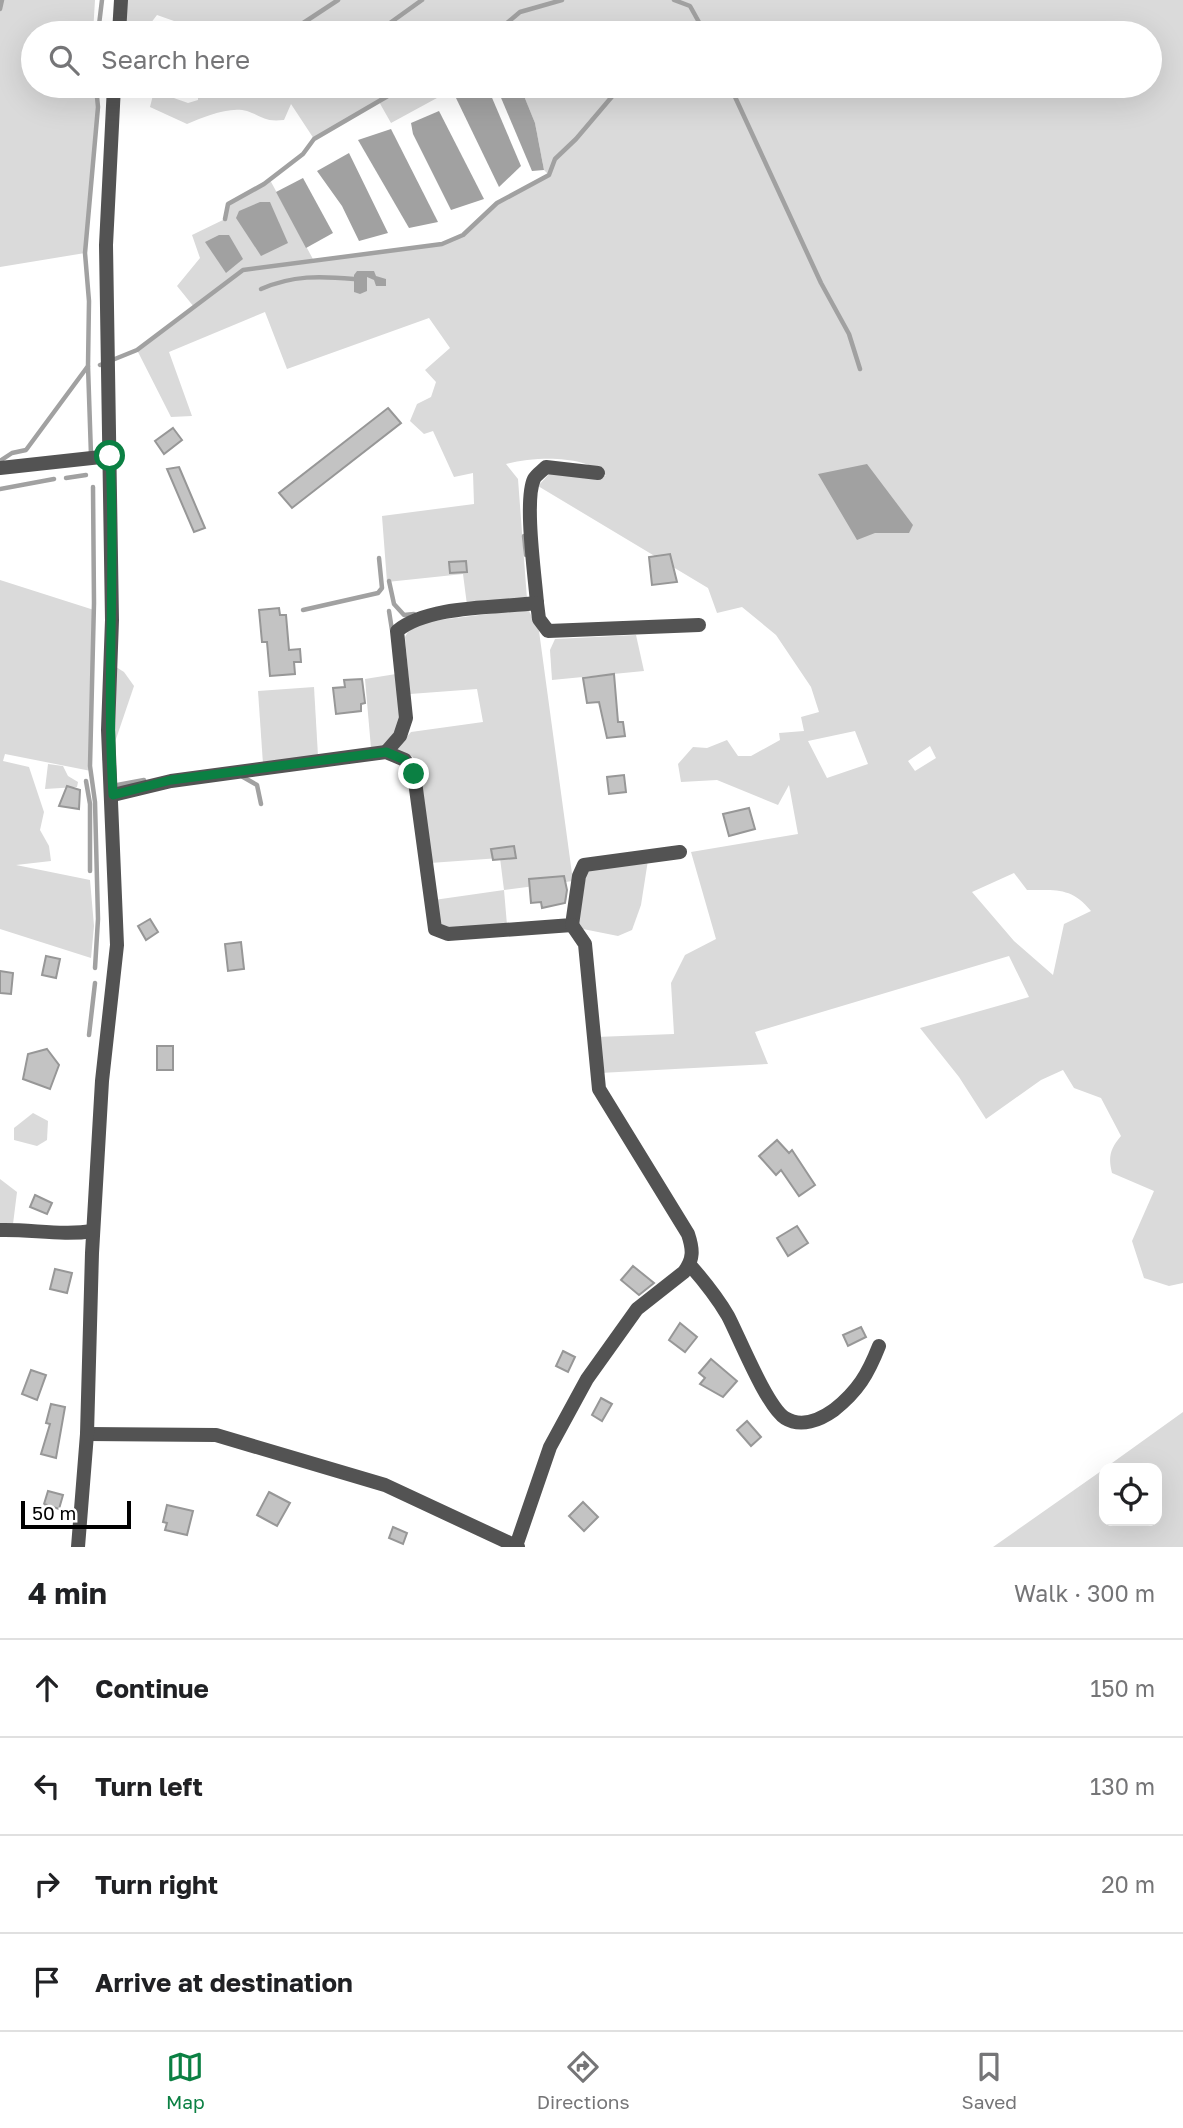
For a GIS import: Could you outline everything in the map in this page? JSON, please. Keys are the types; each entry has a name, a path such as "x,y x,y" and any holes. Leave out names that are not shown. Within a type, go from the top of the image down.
{"street":[{"path":"120,21 121,0"},
{"path":"78,1547 87,1434 93,1231 102,1080 117,945 111,844 113,795 108,730 112,620 106,227 114,98"},
{"path":"0,468 110,456"},
{"path":"598,473 546,467 534,478 531,490 531,525 539,619 548,631 699,625"},
{"path":"386,752 400,736 406,718 397,631 407,623 427,615 537,603"},
{"path":"113,795 171,780 386,752 405,760 414,774 435,929 448,934 572,925"},
{"path":"87,1434 216,1435 385,1485 517,1546 550,1447 587,1379 637,1310 690,1265 693,1250 688,1234 599,1089 585,944 572,925 579,876 584,865 680,852"},
{"path":"0,1230 32,1229 72,1234 93,1231"},
{"path":"690,1265 728,1317 773,1406 785,1419 808,1423 829,1413 856,1392 869,1372 879,1346"}],"shaded area":[{"path":"0,0 95,0 94,21 21,21 21,98 95,98 98,107 85,253 0,267"},
{"path":"117,0 1183,0 1183,1283 1169,1286 1144,1278 1132,1241 1154,1191 1112,1173 1111,1153 1121,1136 1101,1098 1074,1088 1063,1070 1041,1080 986,1119 959,1077 920,1028 1029,997 1009,956 755,1032 768,1064 600,1073 596,1037 674,1034 671,983 685,955 716,939 691,852 798,834 789,785 778,805 717,780 681,782 678,764 693,747 707,748 727,740 738,756 751,756 780,740 779,733 804,731 801,717 819,712 811,687 776,635 742,607 717,613 708,588 538,486 551,472 606,476 585,464 544,459 506,464 518,479 527,599 467,605 463,574 387,582 382,516 474,504 473,473 454,477 433,431 424,434 410,421 417,404 431,397 436,382 425,370 450,348 429,318 287,369 265,312 169,352 192,416 171,417 137,350 194,307 177,286 200,258 192,235 225,219 228,204 270,180 314,261 442,244 463,235 497,203 549,175 544,170 535,123 525,98 1162,98 1162,21 174,21 157,15 152,21 114,21","holes":["855,731 868,764 827,778 808,741","930,746 936,758 915,771 908,761","1014,873 1027,890 1063,891 1077,898 1091,911 1064,924 1053,975 1014,941 972,892"]},
{"path":"152,98 174,98 188,103 198,100 437,98 391,123 378,100 314,139 291,104 284,120 268,120 247,111 232,110 187,124 150,107"},
{"path":"456,98 492,98 521,166 499,187"},
{"path":"501,98 525,98 535,123 544,170 532,171"},
{"path":"439,111 484,199 451,210 413,134 411,123"},
{"path":"391,129 438,222 409,228 358,140"},
{"path":"349,153 388,233 359,241 342,206 317,171"},
{"path":"303,178 333,233 306,248 276,192"},
{"path":"260,202 270,202 288,243 261,256 236,218 239,211"},
{"path":"219,235 229,235 243,259 226,273 205,242"},
{"path":"357,271 374,271 376,276 386,279 386,286 376,286 374,280 367,277 367,291 360,294 354,292 354,275"},
{"path":"867,464 913,525 909,533 875,533 857,540 818,474"},
{"path":"0,580 94,610 91,771 5,754 3,761 29,767 44,812 40,830 49,846 51,861 16,865 90,880 94,926 91,958 0,929"},
{"path":"528,609 539,631 573,881 504,890 500,858 430,863 420,774 413,757 395,750 411,732 483,722 477,689 410,694 405,637 410,628 431,621"},
{"path":"636,635 644,671 552,680 550,650 555,639"},
{"path":"105,660 124,672 134,686 116,739 102,761"},
{"path":"396,674 401,723 384,746 371,748 365,679"},
{"path":"314,687 318,756 263,764 258,691"},
{"path":"48,764 63,766 68,776 78,782 77,787 45,789"},
{"path":"648,860 641,905 632,930 618,936 583,929 578,921 587,869"},
{"path":"504,890 507,925 451,931 437,923 434,900"},
{"path":"33,1113 48,1121 47,1140 37,1146 14,1140 14,1128"},
{"path":"0,1179 17,1192 13,1224 0,1223"},
{"path":"1183,1412 1183,1547 993,1547 1099,1473 1099,1526 1162,1526 1162,1463 1112,1463"}],"building":[{"path":"388,408 401,423 292,508 279,493"},
{"path":"173,428 182,440 164,454 155,441"},
{"path":"179,467 205,528 194,532 167,469"},
{"path":"670,554 677,582 652,585 649,557"},
{"path":"466,561 467,572 450,573 449,562"},
{"path":"279,608 280,615 286,615 289,650 300,649 301,662 294,662 295,674 270,676 267,642 262,642 259,610"},
{"path":"614,674 618,722 623,722 625,736 607,738 599,702 587,703 583,678"},
{"path":"362,679 365,703 361,704 361,711 336,714 333,688 345,687 344,680"},
{"path":"624,775 626,792 609,794 607,777"},
{"path":"67,786 80,790 79,809 59,806"},
{"path":"749,808 755,829 729,836 723,814"},
{"path":"514,846 516,858 493,860 491,849"},
{"path":"564,876 567,890 565,903 542,908 541,902 531,903 529,879"},
{"path":"150,919 158,932 146,940 138,926"},
{"path":"241,942 244,969 228,971 225,944"},
{"path":"46,956 60,959 56,978 42,975"},
{"path":"0,971 13,973 11,994 0,993"},
{"path":"157,1046 173,1046 173,1070 157,1070"},
{"path":"47,1049 59,1065 50,1089 23,1079 28,1054"},
{"path":"777,1140 789,1153 792,1150 815,1185 799,1196 781,1170 776,1175 759,1156"},
{"path":"35,1195 52,1203 47,1214 30,1207"},
{"path":"797,1226 808,1243 788,1256 777,1238"},
{"path":"633,1266 654,1283 639,1295 621,1280"},
{"path":"55,1269 72,1273 67,1293 50,1289"},
{"path":"680,1323 697,1337 685,1352 669,1340"},
{"path":"861,1327 866,1337 848,1346 843,1335"},
{"path":"563,1351 575,1357 568,1372 556,1366"},
{"path":"711,1359 737,1381 723,1397 700,1384 705,1378 699,1373"},
{"path":"31,1370 46,1375 37,1400 22,1394"},
{"path":"601,1398 612,1404 602,1421 592,1415"},
{"path":"51,1404 65,1407 56,1458 41,1454 50,1424 46,1423"},
{"path":"747,1421 761,1437 751,1446 737,1430"},
{"path":"48,1491 63,1495 59,1509 44,1504"},
{"path":"269,1492 290,1503 277,1526 257,1515"},
{"path":"583,1502 598,1517 584,1531 569,1516"},
{"path":"167,1505 193,1511 187,1535 165,1530 167,1523 163,1522"},
{"path":"393,1527 407,1533 403,1544 389,1538"}],"waterway":[{"path":"0,9 2,0"},
{"path":"99,21 102,0"},
{"path":"306,21 338,0"},
{"path":"393,21 422,0"},
{"path":"509,21 520,12 562,0"},
{"path":"674,0 690,6 698,21"},
{"path":"0,461 12,453 26,450 88,366 89,301 85,253 97,98"},
{"path":"225,219 228,204 264,184 303,154 314,139 384,98"},
{"path":"100,365 137,350 243,270 442,244 463,235 497,203 549,175 555,159 611,98"},
{"path":"736,98 821,283 849,334 860,369"},
{"path":"261,289 284,281 307,278 354,279"},
{"path":"88,366 91,455"},
{"path":"66,478 86,475"},
{"path":"0,489 54,479"},
{"path":"93,487 94,603 90,766 95,802 98,919 95,968"},
{"path":"524,536 526,555"},
{"path":"303,610 378,593 382,588 379,558"},
{"path":"389,581 394,604 404,615 414,614"},
{"path":"389,611 392,630"},
{"path":"243,777 257,785 261,804"},
{"path":"112,786 144,780"},
{"path":"86,781 90,804 90,871"},
{"path":"89,1035 95,983"}],"route":[{"path":"110,456 112,620 108,730 113,795 171,780 386,752 405,760 414,774"}]}
